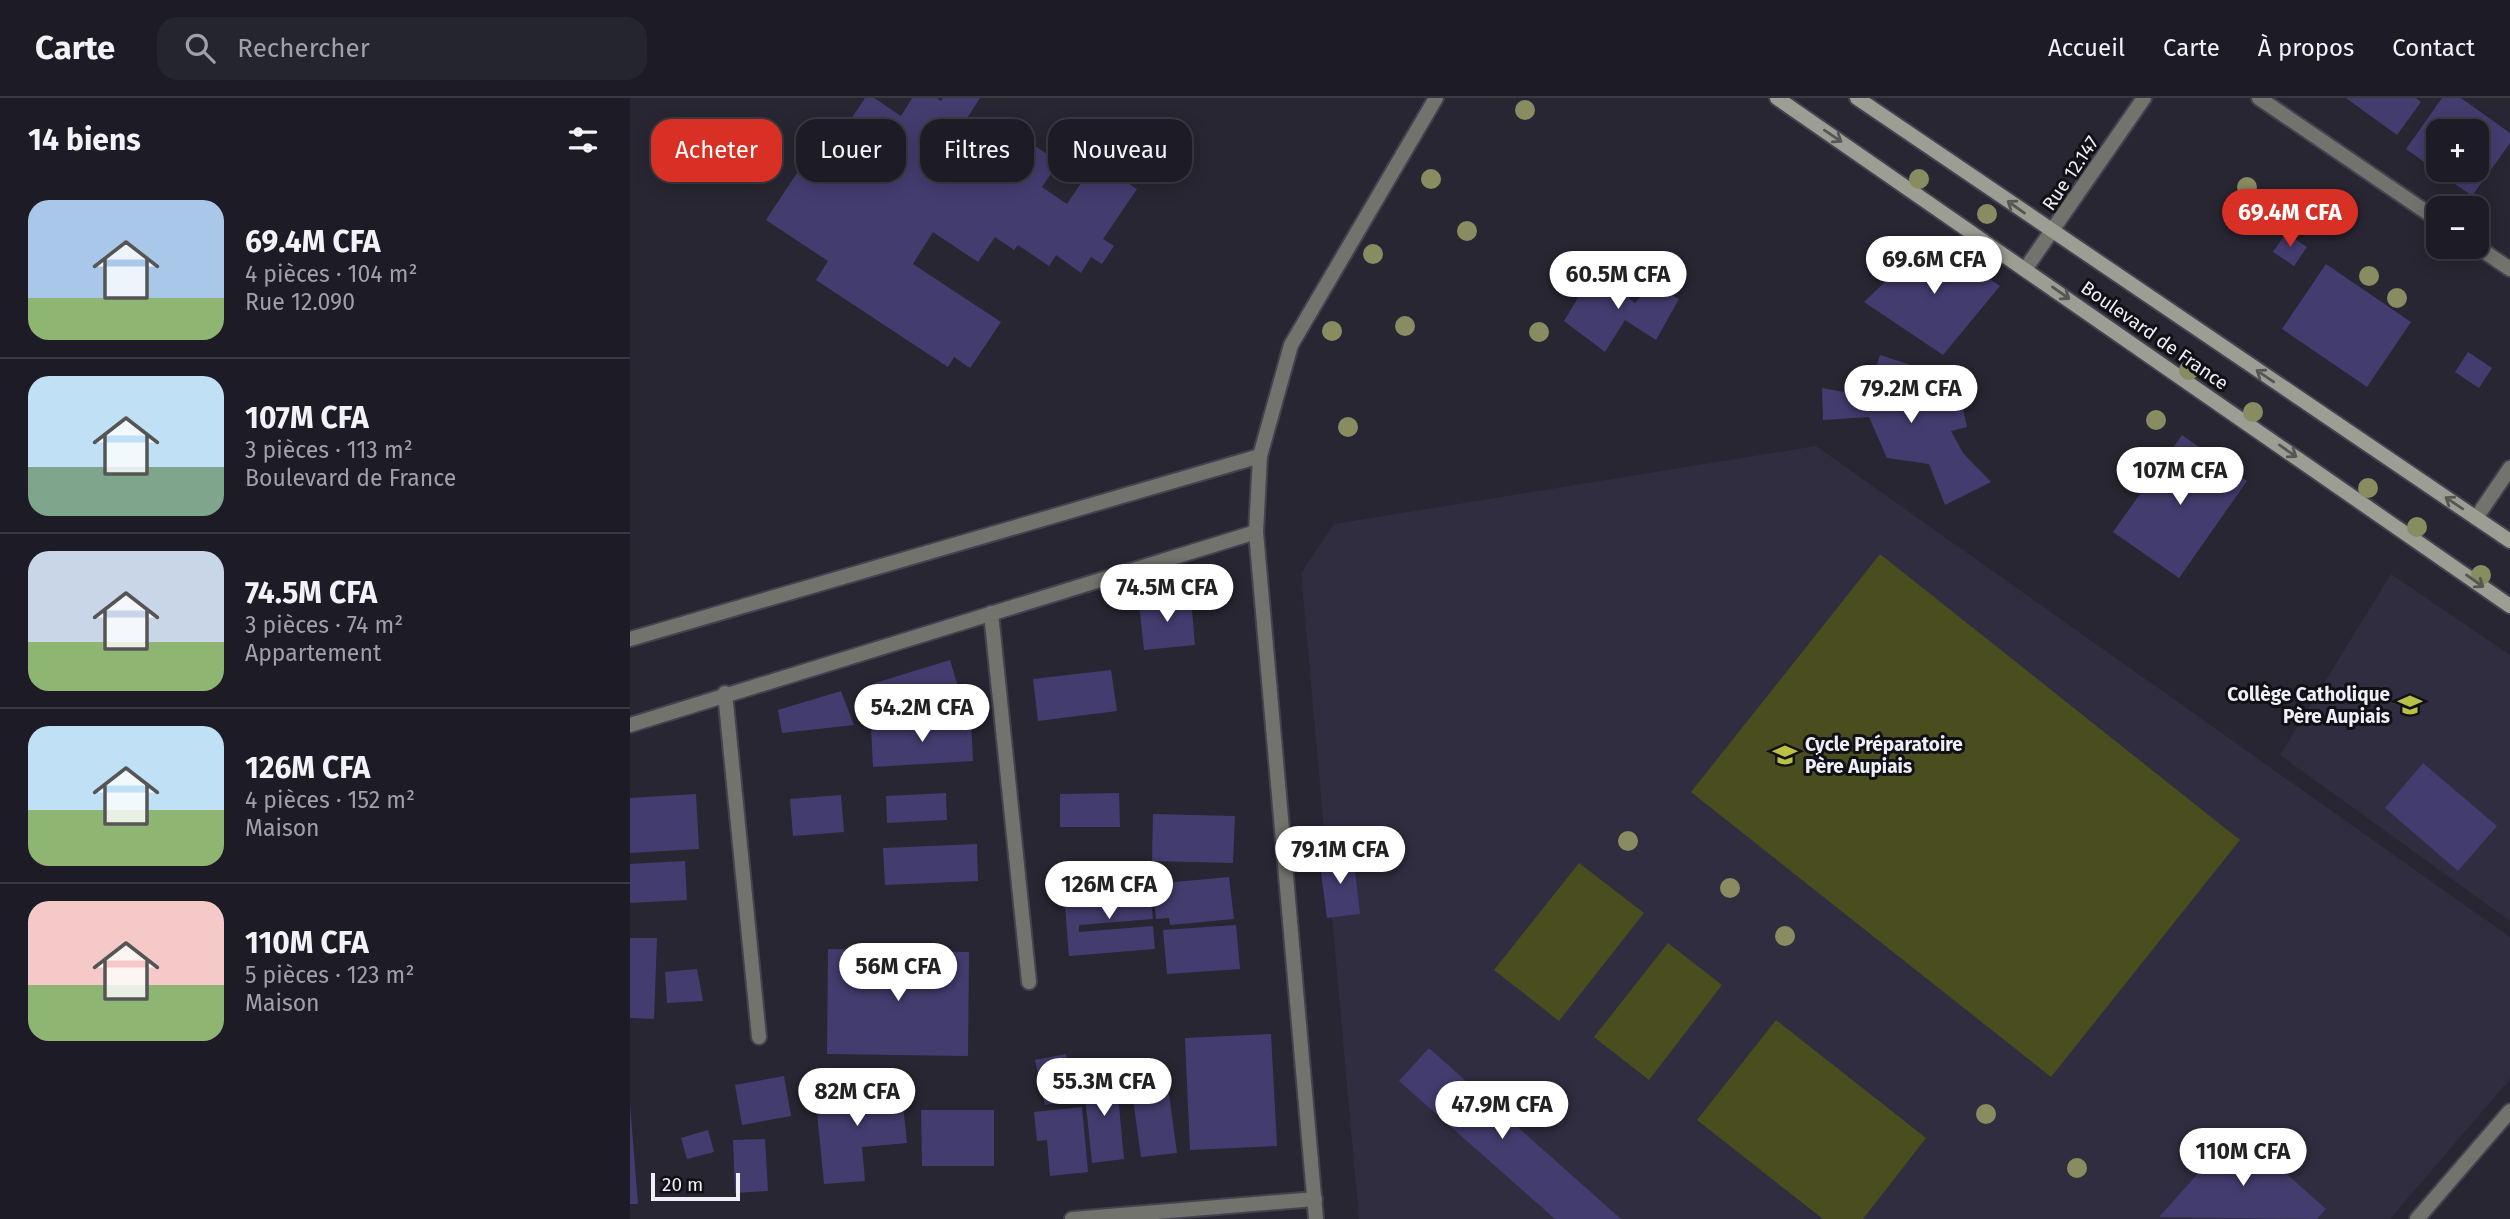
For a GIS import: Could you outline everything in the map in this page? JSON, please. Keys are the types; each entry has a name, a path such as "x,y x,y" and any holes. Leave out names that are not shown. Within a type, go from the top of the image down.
{"street":[{"path":"1317,1219 1256,532 1260,456 1291,345 1436,98"},
{"name":"Boulevard de France","path":"1777,98 2026,268 2510,606"},
{"name":"Boulevard de France","path":"1857,98 2510,541"},
{"name":"Rue 12.147","path":"2026,268 2144,98"},
{"path":"2259,98 2426,212"},
{"path":"2489,255 2510,270"},
{"path":"630,639 1260,456"},
{"path":"2476,518 2510,468"},
{"path":"630,725 725,693 1256,532"},
{"path":"991,613 1030,982"},
{"path":"725,693 759,1037"},
{"path":"2417,1219 2510,1111"},
{"path":"1072,1219 1315,1199"}],"shaded area":[{"name":"Cycle Préparatoire Père Aupiais","path":"1816,446 2510,937 2510,1079 2390,1219 1359,1219 1301,573 1334,524"},
{"name":"Collège Catholique Père Aupiais","path":"2391,574 2510,655 2510,921 2280,755"}],"green space":[{"path":"1880,554 2240,840 2051,1077 1691,792"},
{"path":"1579,863 1644,913 1559,1021 1494,970"},
{"path":"1668,943 1722,985 1649,1080 1594,1037"},
{"path":"1776,1020 1926,1138 1863,1219 1823,1219 1697,1120"}],"building":[{"path":"865,98 874,98 901,116 912,98 937,98 941,101 943,98 980,98 967,119 920,119 920,182 1034,182 1034,145 1048,155 1048,178 1042,187 1067,204 1082,182 1126,182 1137,189 1103,239 1114,246 1102,264 1091,257 1081,273 1056,255 1049,266 1018,245 1014,250 995,237 978,262 933,232 913,264 1001,322 970,368 954,357 948,367 816,280 828,261 766,220 796,175 796,182 906,182 906,119 851,119"},
{"path":"2346,98 2416,98 2421,102 2397,135"},
{"path":"2442,98 2461,98 2510,133 2510,143 2489,172 2489,119 2427,119"},
{"path":"2426,121 2426,163 2406,149"},
{"path":"2452,182 2482,182 2472,196"},
{"path":"2286,233 2307,247 2294,266 2273,252"},
{"path":"1930,239 2000,286 1943,355 1864,302"},
{"path":"2326,264 2411,322 2367,387 2282,329"},
{"path":"1595,269 1635,303 1650,285 1679,299 1656,340 1625,320 1605,352 1564,321"},
{"path":"2468,352 2492,368 2479,388 2455,372"},
{"path":"1880,355 1914,366 1906,380 1937,403 1946,386 1961,400 1967,427 1951,431 1963,453 1991,482 1945,505 1929,464 1887,458 1869,417 1823,420 1822,388 1855,394 1858,379 1871,383"},
{"path":"2182,435 2247,481 2179,578 2113,532"},
{"path":"1191,599 1195,645 1144,650 1139,604"},
{"path":"950,660 958,687 884,709 875,683"},
{"path":"1111,670 1117,711 1038,721 1033,679"},
{"path":"841,691 854,725 782,733 778,710"},
{"path":"971,722 973,761 873,767 871,728"},
{"path":"2423,763 2497,826 2458,871 2385,808"},
{"path":"946,793 947,820 887,823 886,796"},
{"path":"1119,793 1120,827 1060,827 1060,794"},
{"path":"696,794 699,849 630,853 630,798"},
{"path":"841,795 844,832 793,836 790,799"},
{"path":"1153,814 1235,816 1233,863 1152,861"},
{"path":"977,844 978,881 885,885 883,848"},
{"path":"1353,853 1360,914 1327,918 1319,858"},
{"path":"685,861 687,900 630,903 630,864"},
{"path":"1229,877 1234,919 1170,925 1169,918 1156,919 1153,884"},
{"path":"1150,887 1153,919 1079,925 1079,932 1153,926 1155,949 1069,956 1064,894"},
{"path":"1236,925 1240,969 1167,974 1163,930"},
{"path":"630,938 657,938 654,1019 630,1018"},
{"path":"828,949 969,952 968,1056 827,1054"},
{"path":"697,969 703,1001 667,1003 665,972"},
{"path":"1271,1034 1277,1146 1190,1150 1185,1038"},
{"path":"1429,1048 1621,1219 1555,1219 1399,1081"},
{"path":"1066,1054 1075,1099 1045,1105 1035,1060"},
{"path":"1165,1065 1177,1153 1141,1157 1129,1070"},
{"path":"1116,1074 1124,1159 1092,1163 1083,1077"},
{"path":"784,1076 791,1116 742,1125 735,1085"},
{"path":"901,1085 907,1143 862,1147 865,1181 824,1184 815,1092"},
{"path":"630,1105 638,1204 630,1204"},
{"path":"1082,1107 1088,1172 1050,1176 1047,1140 1037,1141 1034,1112"},
{"path":"921,1110 994,1110 994,1166 922,1166"},
{"path":"708,1130 714,1152 687,1159 681,1138"},
{"path":"2237,1130 2326,1209 2317,1219 2159,1217"},
{"path":"765,1139 768,1191 735,1193 733,1140"}],"place":[{"name":"Collège Catholique Père Aupiais","path":"2410,705"},
{"name":"Cycle Préparatoire Père Aupiais","path":"1785,755"}]}
